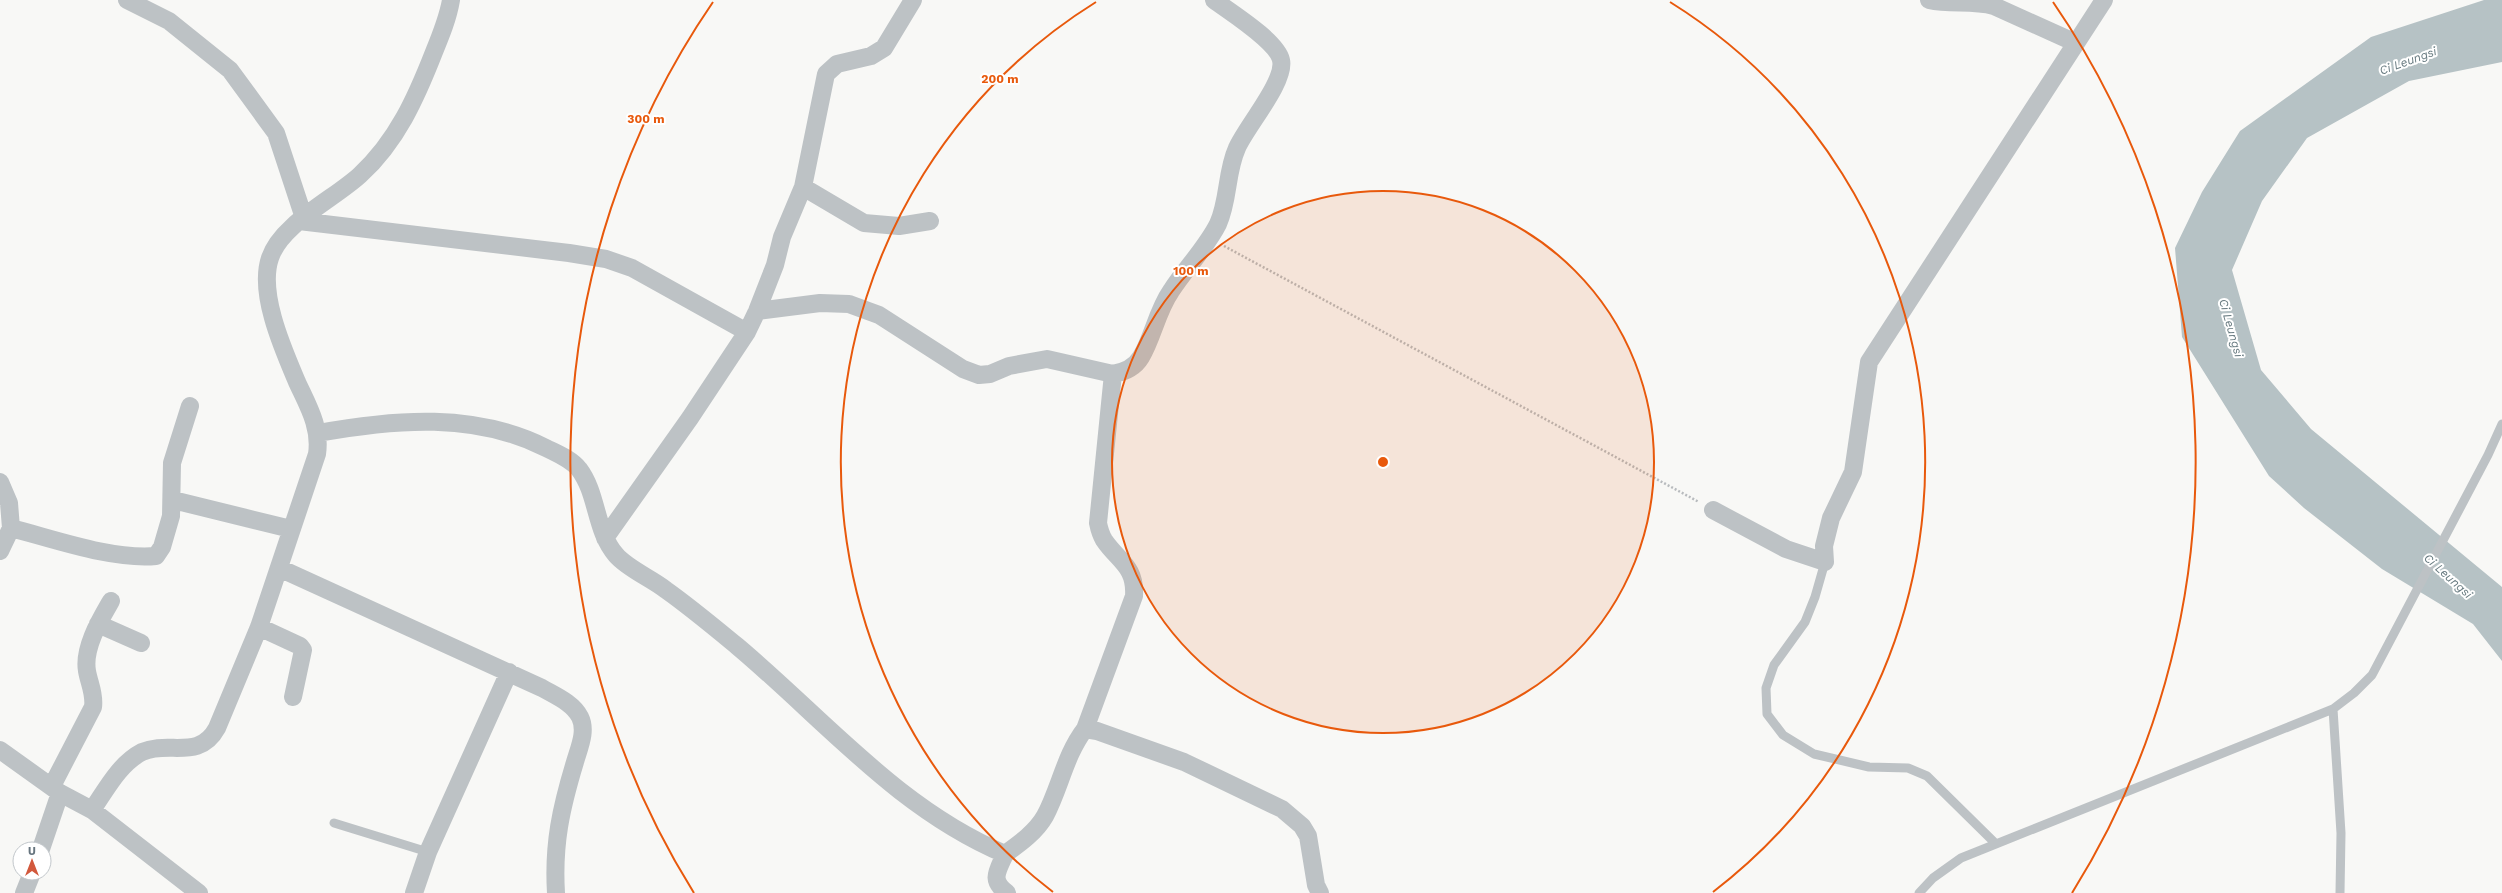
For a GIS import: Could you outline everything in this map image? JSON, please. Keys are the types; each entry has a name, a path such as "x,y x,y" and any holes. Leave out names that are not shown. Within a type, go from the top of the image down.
{"street":[{"path":"128,0 159,7 169,21 230,70 250,95 276,133 302,220"},
{"path":"92,810 124,765 133,758 144,752 155,749 186,748 211,738 259,627 317,454 318,433 277,328 268,300 266,282 270,257 277,244 302,220 359,176 391,141 408,113 446,20 451,0"},
{"path":"604,538 639,493 747,332 758,311 775,265 782,237 803,187 826,74 837,64 871,56 884,48 913,0"},
{"path":"758,311 820,303 849,304 879,315 964,369 979,375 990,374 1009,366 1046,359 1113,374 1123,372 1141,358 1171,290 1184,275 1218,223 1222,212 1231,163 1237,147 1278,79 1282,66 1278,51 1268,41 1214,0"},
{"path":"1929,0 1945,4 1974,2 1994,6 2076,43"},
{"path":"1713,510 1786,549 1825,562 1824,546 1831,518 1853,472 1868,362 2104,0"},
{"path":"803,187 864,223 899,226 930,221"},
{"path":"302,220 569,253 606,259 637,270 747,332"},
{"path":"1007,893 997,885 996,880 1005,854 1019,844 1044,817 1075,741 1085,729 1134,596 1135,583 1130,571 1121,557 1103,539 1098,522 1113,374"},
{"path":"11,528 72,545 144,557 156,556 162,547 172,516 173,500 170,476 172,464 190,406"},
{"path":"318,433 391,422 426,421 479,425 533,441 566,458 578,467 588,486 604,538 617,556 666,590 737,646 907,797 962,835 1005,854"},
{"path":"0,482 9,503 11,528 0,551"},
{"path":"173,500 291,529"},
{"path":"279,568 509,672 542,688 573,707 581,719 583,734 561,808 555,855 556,893"},
{"path":"42,841 56,789 93,707 94,696 86,663 98,624 111,601"},
{"path":"98,624 141,643"},
{"path":"259,627 300,646 303,650 293,697"},
{"path":"414,893 428,852 509,672"},
{"path":"1085,729 1097,731 1184,762 1282,809 1302,826 1308,836 1316,885 1320,893"},
{"path":"0,750 56,789 92,810 199,893"},
{"path":"24,893 29,881"}],"lane":[{"path":"1919,893 1933,878 1961,858 1995,843 2333,709 2354,693 2372,675 2392,641 2488,455 2502,424"},
{"path":"1825,562 1815,598 1805,622 1774,665 1766,688 1767,714 1783,735 1814,754 1868,766 1908,768 1927,776 1995,843"},
{"path":"2333,709 2341,833 2340,893"},
{"path":"334,823 428,852"}],"path":[{"path":"1207,240 1237,252 1713,510"}],"water":[{"name":"Ci Leungsi","path":"2484,0 2502,0 2502,62 2409,81 2307,138 2262,201 2232,270 2261,370 2311,429 2502,587 2502,661 2473,624 2382,569 2304,508 2269,476 2182,337 2175,248 2202,192 2240,131 2371,37"}]}
